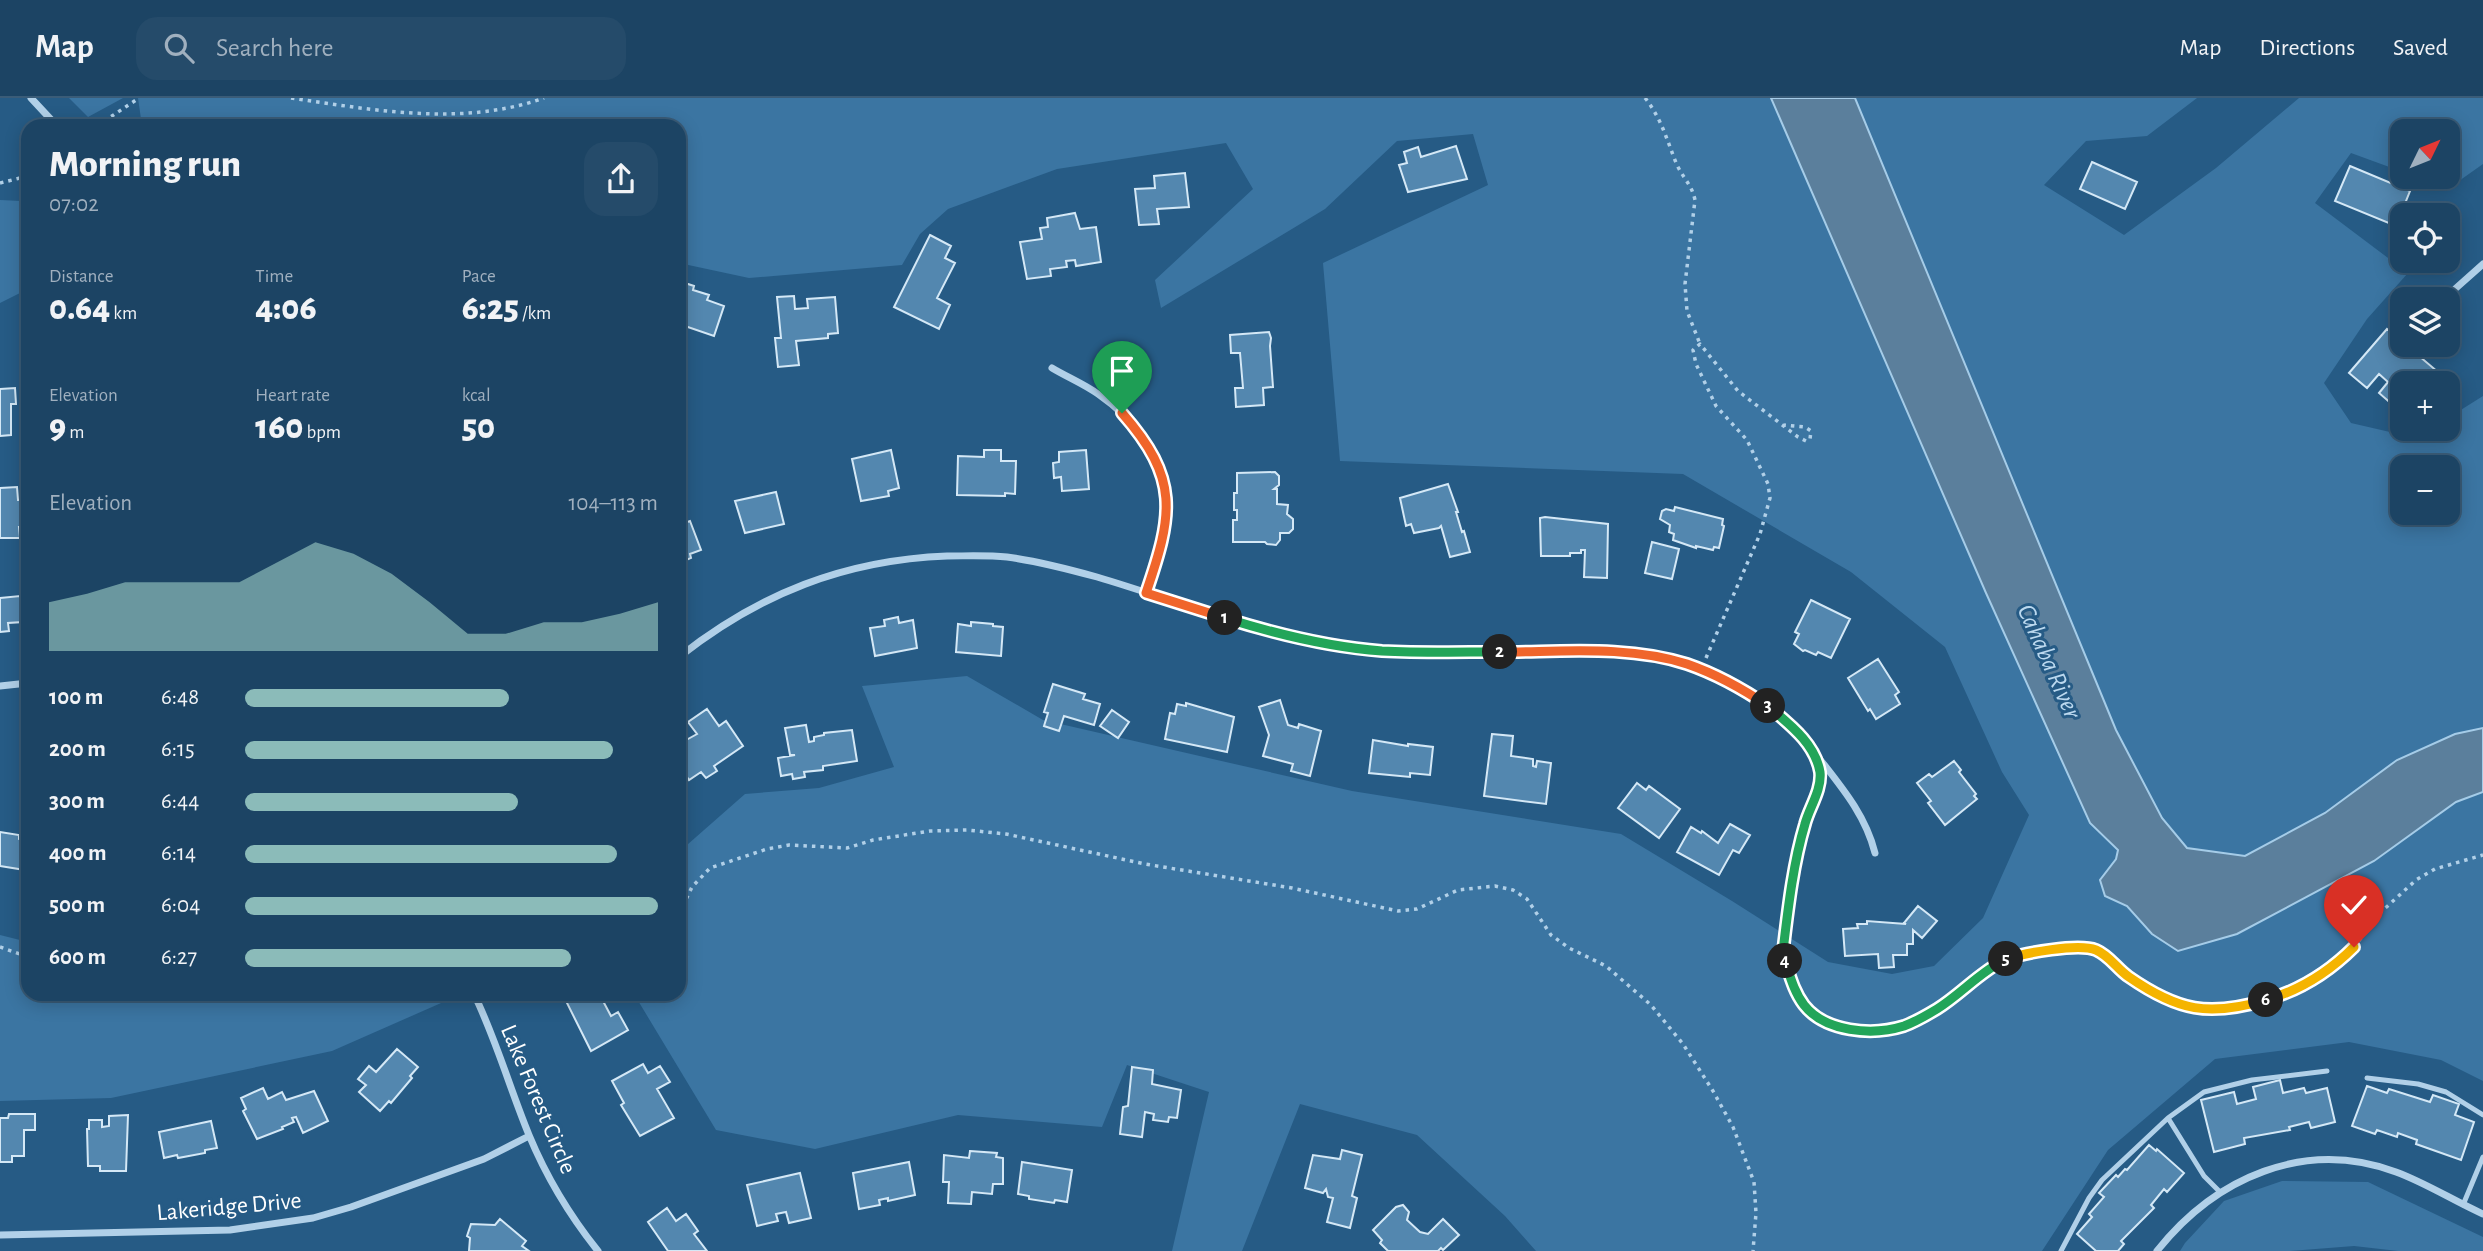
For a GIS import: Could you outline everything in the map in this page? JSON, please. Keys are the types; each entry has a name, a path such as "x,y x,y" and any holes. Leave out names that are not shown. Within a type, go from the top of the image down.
{"street":[{"path":"31,98 50,119"},
{"path":"2457,287 2483,264"},
{"path":"1052,368 1098,394 1122,413 1138,430 1159,467 1167,496 1166,523 1146,593"},
{"path":"686,651 736,616 788,590 839,572 926,557 1005,557 1051,565 1258,628 1342,646 1392,651 1626,654 1656,657 1701,670 1742,689 1768,706 1791,726 1810,746 1853,804 1871,835 1875,852"},
{"path":"0,686 21,684"},
{"name":"Lake Forest Circle","path":"477,1001 529,1136 566,1205 598,1251"},
{"name":"Lakeridge Drive","path":"0,1235 230,1230 313,1218 484,1159 529,1136"},
{"path":"2157,1251 2195,1210 2220,1192 2258,1172 2306,1161 2361,1163 2396,1172 2483,1214"}],"lane":[{"path":"2062,1251 2089,1198 2102,1180 2168,1118 2204,1092 2252,1080 2327,1071"},
{"path":"2367,1077 2446,1091 2483,1115"},
{"path":"2168,1118 2204,1176 2220,1192"},
{"path":"2463,1205 2483,1157"}],"path":[{"path":"108,119 139,98"},
{"path":"291,98 389,113 463,114 519,107 544,98"},
{"path":"1645,98 1662,123 1683,177 1692,187 1695,200 1685,284 1687,311 1700,344 1738,391 1798,437 1806,441 1810,439 1811,431 1805,427 1784,425"},
{"path":"0,183 21,178"},
{"path":"1700,344 1693,350 1696,364 1716,406 1747,440 1768,484 1770,498 1760,534 1701,670"},
{"path":"1820,773 1818,789 1805,824 1783,951 1796,993 1805,1007 1819,1019 1837,1027 1888,1029 1905,1026 1938,1008 1990,966 2008,957 2078,947 2095,950 2109,958 2137,983 2179,1004 2204,1011 2250,1005 2283,995 2313,981 2334,966 2354,947 2381,912 2416,880 2435,869 2483,855"},
{"path":"686,899 692,887 710,868 767,849 789,845 847,848 873,840 930,831 967,830 1006,834 1145,864 1292,888 1398,911 1417,909 1458,890 1495,886 1513,890 1527,899 1551,935 1569,948 1606,966 1651,1005 1683,1044 1733,1127 1754,1182 1756,1213 1753,1251"},
{"path":"0,947 21,954"}],"shaded area":[{"path":"69,98 123,98 88,117"},
{"path":"138,98 1771,98 1986,593 2090,823 2118,850 2116,859 2100,880 2105,896 2127,906 2152,934 2178,951 2237,934 2374,861 2456,802 2483,792 2483,1081 2441,1060 2349,1042 2215,1059 2108,1150 2042,1251 1536,1251 1505,1216 1417,1135 1300,1104 1242,1251 1172,1251 1209,1092 1127,1065 1102,1127 958,1115 815,1149 716,1130 638,1001 686,1001 686,846 745,794 819,788 894,767 862,686 967,676 1043,720 1352,791 1621,834 1828,962 1892,974 1934,966 1983,918 2029,815 2002,772 1945,647 1851,572 1683,474 1340,461 1323,263 1488,185 1473,134 1397,141 1325,209 1161,308 1155,280 1253,189 1226,143 1057,169 948,209 920,234 902,265 749,278 686,264 686,119 141,119"},
{"path":"1855,98 2197,98 2147,136 2086,141 2044,185 2124,235 2216,168 2299,98 2483,98 2483,164 2460,180 2460,119 2390,119 2390,167 2351,153 2315,203 2390,259 2390,273 2408,273 2396,287 2390,287 2390,293 2367,319 2324,383 2351,423 2390,432 2390,441 2460,441 2460,410 2483,396 2483,728 2455,734 2397,760 2325,813 2245,856 2187,848 2162,818 2116,730"},
{"path":"0,200 21,201 21,292 0,303"},
{"path":"0,935 21,940 21,1001 446,1001 332,1051 111,1098 0,1101"},
{"path":"2282,1181 2368,1182 2483,1237 2483,1251 2398,1251 2354,1246 2290,1251 2180,1251 2224,1201"}],"water":[{"name":"Cahaba River","path":"1771,98 1855,98 2116,730 2162,818 2187,848 2245,856 2325,813 2397,760 2455,734 2483,728 2483,792 2456,802 2374,861 2237,934 2178,951 2152,934 2127,906 2105,896 2100,880 2116,859 2118,850 2090,823 1986,593"}],"building":[{"path":"1456,146 1467,179 1408,192 1399,165 1407,163 1404,152 1418,147 1421,157"},
{"path":"2092,162 2137,182 2125,209 2080,189"},
{"path":"2350,166 2390,183 2390,189 2410,191 2405,203 2390,203 2390,224 2335,201"},
{"path":"1185,173 1189,207 1157,209 1159,224 1139,225 1135,189 1155,188 1154,176"},
{"path":"1075,213 1080,229 1096,227 1101,262 1076,266 1075,260 1066,261 1067,267 1050,269 1051,276 1027,279 1020,242 1042,239 1040,228 1048,227 1047,218"},
{"path":"930,235 951,246 945,258 955,263 937,298 950,305 939,329 894,307"},
{"path":"686,283 694,286 693,290 709,295 707,300 724,306 714,336 686,326"},
{"path":"794,296 795,309 808,308 807,299 835,297 838,333 828,334 828,338 796,341 799,365 778,367 775,338 781,338 777,297"},
{"path":"2387,329 2390,331 2390,357 2420,357 2437,371 2390,371 2390,402 2379,393 2388,382 2379,374 2367,388 2349,373"},
{"path":"1269,332 1273,387 1263,388 1264,405 1236,407 1235,388 1243,388 1240,353 1231,353 1230,335"},
{"path":"15,388 16,404 11,404 11,435 0,436 0,389"},
{"path":"891,450 899,488 888,491 889,496 861,501 852,459"},
{"path":"984,450 1001,450 1001,461 1016,461 1015,494 957,495 958,456 984,457"},
{"path":"1086,450 1089,489 1062,491 1061,477 1054,478 1053,463 1059,462 1059,452"},
{"path":"1275,472 1279,476 1279,485 1274,489 1277,489 1277,504 1288,505 1287,514 1293,519 1293,529 1289,533 1280,533 1280,540 1276,545 1265,542 1233,542 1233,520 1237,520 1234,493 1237,493 1237,473"},
{"path":"1448,484 1470,552 1450,557 1441,526 1414,533 1411,524 1406,526 1400,498"},
{"path":"17,487 18,500 21,500 20,538 0,538 0,488"},
{"path":"776,492 784,524 745,533 735,501"},
{"path":"1675,507 1723,519 1719,548 1696,548 1673,540 1674,534 1669,532 1670,525 1660,519 1662,511 1674,511"},
{"path":"1540,518 1608,524 1607,578 1584,577 1585,550 1581,550 1581,553 1570,553 1570,556 1541,556"},
{"path":"690,521 701,550 690,554 691,558 686,560 686,522"},
{"path":"1652,542 1679,549 1672,579 1645,573"},
{"path":"20,596 21,622 8,623 9,631 0,632 0,598"},
{"path":"1811,600 1850,619 1831,658 1818,652 1816,655 1803,651 1794,644 1799,634 1795,632"},
{"path":"898,617 899,623 913,620 917,648 875,656 870,628 885,626 884,620"},
{"path":"971,622 1003,627 1001,656 956,652 958,624 971,626"},
{"path":"1878,659 1899,692 1895,695 1900,704 1876,719 1848,678"},
{"path":"1053,684 1085,694 1083,699 1100,704 1094,725 1064,716 1059,731 1044,726 1048,713 1044,712"},
{"path":"1280,700 1288,725 1298,728 1299,724 1321,731 1310,776 1291,771 1293,764 1263,756 1269,735 1259,707"},
{"path":"1186,703 1234,717 1227,752 1165,739 1170,713 1175,714 1177,704 1186,706"},
{"path":"707,709 719,726 726,721 743,746 714,766 717,771 706,778 701,772 689,780 686,776 686,740 697,734 688,722"},
{"path":"1112,710 1129,722 1118,738 1100,726"},
{"path":"806,725 809,742 824,733 852,730 857,761 823,766 823,770 804,772 805,777 793,779 792,774 781,776 778,758 795,755 790,755 785,728"},
{"path":"1492,734 1513,736 1511,756 1533,759 1533,766 1536,767 1537,761 1551,763 1546,804 1484,796"},
{"path":"1373,740 1433,747 1430,775 1410,773 1410,777 1369,773"},
{"path":"1954,761 1977,799 1945,825 1917,783 1929,774 1932,777"},
{"path":"1637,783 1646,790 1649,786 1680,809 1659,838 1618,808"},
{"path":"1730,824 1750,835 1739,853 1733,850 1719,875 1677,852 1691,827 1701,833 1702,831 1718,843"},
{"path":"0,832 19,835 21,869 0,866"},
{"path":"1918,906 1937,921 1922,938 1913,930 1913,944 1907,944 1907,955 1893,955 1894,967 1879,968 1878,954 1845,956 1843,929 1858,928 1857,924 1867,924 1867,921 1906,924 1904,923"},
{"path":"566,1001 603,1001 611,1016 618,1012 628,1030 591,1051"},
{"path":"397,1049 418,1067 391,1103 389,1101 380,1111 359,1092 366,1085 358,1079 369,1066 376,1072"},
{"path":"643,1064 648,1073 660,1066 670,1082 657,1089 674,1118 640,1136 621,1105 624,1103 612,1081"},
{"path":"1132,1067 1153,1070 1152,1084 1181,1090 1177,1118 1169,1117 1168,1122 1153,1120 1154,1114 1145,1112 1142,1137 1120,1134 1123,1107 1128,1106"},
{"path":"2280,1080 2283,1093 2304,1088 2306,1093 2327,1088 2335,1122 2311,1128 2309,1122 2289,1127 2290,1130 2244,1138 2245,1144 2214,1152 2201,1100 2234,1092 2237,1104 2256,1099 2253,1087"},
{"path":"2367,1086 2387,1093 2389,1089 2430,1102 2433,1095 2459,1104 2455,1115 2474,1122 2461,1160 2416,1144 2417,1140 2398,1133 2397,1137 2377,1130 2375,1134 2352,1126"},
{"path":"263,1088 268,1099 282,1092 286,1100 314,1091 328,1121 303,1133 296,1117 292,1118 294,1122 282,1127 283,1129 257,1139 243,1111 246,1109 241,1098"},
{"path":"9,1114 35,1114 35,1130 24,1130 24,1156 12,1156 12,1162 0,1162 0,1118 8,1118"},
{"path":"128,1115 126,1171 100,1171 100,1166 88,1166 89,1120 102,1120 102,1127 109,1126 109,1116"},
{"path":"211,1121 217,1148 205,1150 205,1153 164,1158 159,1132"},
{"path":"2149,1145 2184,1173 2167,1192 2164,1189 2151,1205 2154,1208 2121,1241 2124,1244 2118,1251 2096,1251 2077,1234 2104,1197 2099,1193 2116,1175 2118,1177 2127,1170"},
{"path":"1342,1150 1362,1155 1352,1196 1357,1198 1350,1228 1327,1222 1333,1198 1328,1197 1326,1189 1323,1193 1305,1188 1313,1155 1340,1159"},
{"path":"970,1151 997,1153 996,1157 1003,1158 1003,1184 993,1184 992,1194 972,1192 971,1204 948,1203 949,1182 943,1182 944,1155 969,1158"},
{"path":"909,1162 915,1195 888,1201 888,1198 879,1200 880,1205 859,1209 853,1173"},
{"path":"1022,1162 1072,1170 1067,1202 1029,1199 1029,1196 1018,1194"},
{"path":"800,1173 811,1218 789,1223 786,1212 776,1214 778,1221 757,1226 747,1185"},
{"path":"1403,1205 1409,1212 1407,1220 1420,1232 1428,1234 1443,1219 1459,1235 1443,1250 1388,1251 1373,1230 1396,1207"},
{"path":"667,1208 676,1221 686,1214 698,1231 694,1234 707,1251 668,1251 648,1222"},
{"path":"500,1219 526,1241 522,1246 529,1251 469,1251 470,1238 467,1236 471,1224 495,1225"}],"route":[{"path":"1122,413 1138,430 1155,456 1167,496 1166,523 1146,593 1258,628 1304,639 1381,651 1586,652 1656,657 1686,664 1713,675 1768,706 1810,746 1820,773 1818,789 1805,824 1783,951 1796,993 1805,1007 1819,1019 1837,1027 1888,1029 1905,1026 1938,1008 1990,966 2008,957 2078,947 2095,950 2149,990 2179,1004 2204,1011 2250,1005 2283,995 2313,981 2354,947"}]}
